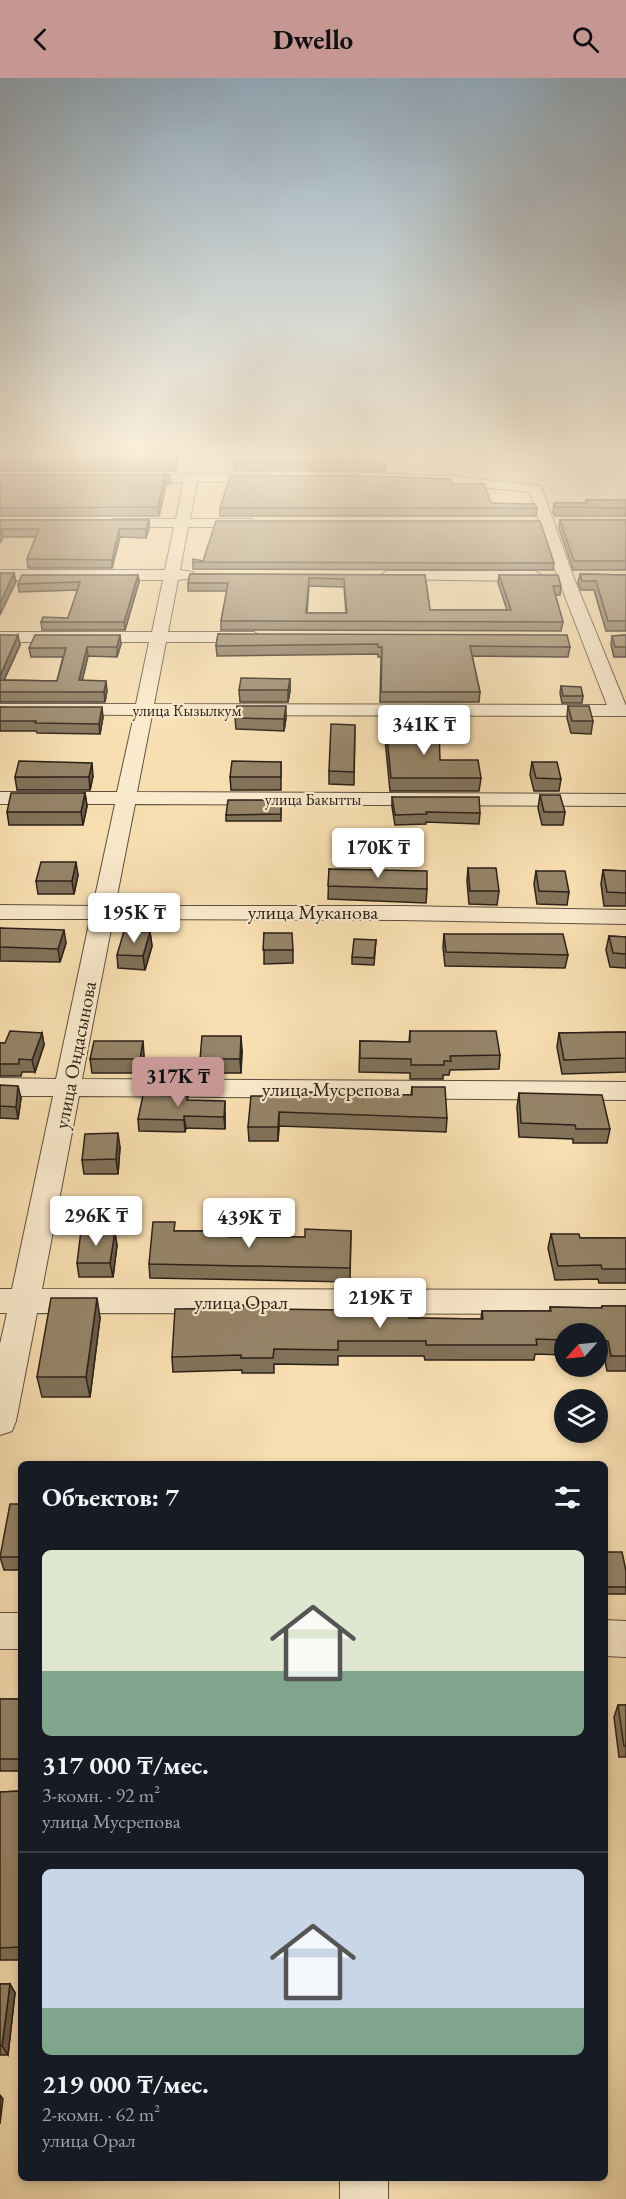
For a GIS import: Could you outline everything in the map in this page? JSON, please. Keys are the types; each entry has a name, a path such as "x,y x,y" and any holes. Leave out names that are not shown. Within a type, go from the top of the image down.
{"street":[{"name":"улица Ондасынова","path":"0,1420 12,1302 68,1088 146,710 176,552"},
{"path":"557,552 589,637 622,711"},
{"path":"0,575 207,575"},
{"path":"374,576 585,576"},
{"path":"0,637 266,637"},
{"path":"565,637 608,638"},
{"name":"улица Кызылкум","path":"0,709 622,711"},
{"name":"улица Бакытты","path":"0,798 626,800"},
{"name":"улица Муканова","path":"0,912 400,913 626,917"},
{"name":"улица Мусрепова","path":"0,1087 626,1090"},
{"name":"улица Орал","path":"12,1302 626,1302"},
{"path":"0,1631 18,1631"},
{"path":"608,1638 626,1639"},
{"path":"363,2181 364,2199"}],"building":[{"path":"30,552 114,552 112,560 27,559"},
{"path":"206,552 550,552 554,563 193,562 193,559 203,561"},
{"path":"571,552 626,552 626,561 574,561"},
{"path":"0,573 14,573 0,603"},
{"path":"190,574 425,575 430,610 511,610 499,575 558,575 561,586 553,586 563,622 221,621 228,583 188,583","holes":["309,578 344,579 347,613 306,613"]},
{"path":"580,574 626,575 626,621 608,621 596,581 582,581"},
{"path":"22,575 138,575 124,622 41,622 43,617 68,618 80,582 18,584"},
{"path":"218,634 567,635 570,647 470,646 480,692 381,692 382,647 378,647 378,644 216,646"},
{"path":"0,635 18,635 0,676"},
{"path":"35,635 120,635 117,647 87,647 79,680 106,681 104,692 0,692 0,680 57,681 66,648 29,648"},
{"path":"626,635 626,647 615,647 612,636"},
{"path":"241,678 290,679 288,690 239,690"},
{"path":"561,686 581,687 583,696 563,696"},
{"path":"237,706 286,706 284,719 235,718"},
{"path":"568,706 589,706 593,721 572,721"},
{"path":"0,707 102,707 99,724 0,721"},
{"path":"331,724 355,725 354,772 329,771"},
{"path":"386,726 439,727 440,760 478,760 481,778 391,778"},
{"path":"19,761 92,763 89,777 15,777"},
{"path":"232,761 281,762 281,777 230,777"},
{"path":"532,762 557,762 561,779 536,778"},
{"path":"11,793 85,793 81,812 7,812"},
{"path":"540,795 560,795 565,812 544,812"},
{"path":"392,797 479,797 480,813 426,812 427,814 395,815"},
{"path":"228,800 281,800 281,814 226,815"},
{"path":"41,862 76,862 72,881 36,881"},
{"path":"468,868 496,868 499,891 470,891"},
{"path":"329,869 427,871 427,889 328,886"},
{"path":"603,870 626,871 626,893 607,892"},
{"path":"536,871 565,871 569,892 539,891"},
{"path":"0,928 64,930 58,949 0,947"},
{"path":"124,931 150,932 143,956 117,955"},
{"path":"264,933 292,933 293,950 263,950"},
{"path":"444,934 563,934 568,955 446,952"},
{"path":"609,936 626,937 626,954 613,953"},
{"path":"354,939 376,940 374,958 352,957"},
{"path":"10,1031 42,1033 32,1060 19,1059 19,1064 0,1064 0,1043 5,1043"},
{"path":"410,1031 496,1031 500,1055 450,1056 451,1061 444,1061 444,1065 411,1065 411,1059 360,1058 360,1041 410,1042"},
{"path":"626,1032 626,1058 564,1060 559,1033"},
{"path":"202,1036 241,1036 240,1059 200,1059"},
{"path":"94,1041 143,1041 140,1059 90,1059"},
{"path":"0,1085 18,1086 16,1107 0,1106"},
{"path":"412,1087 445,1087 447,1118 279,1112 278,1127 248,1127 251,1096 305,1096 306,1092 412,1095"},
{"path":"519,1093 602,1095 610,1129 576,1129 575,1125 521,1123"},
{"path":"143,1095 188,1096 187,1100 225,1101 224,1117 184,1116 184,1120 138,1119"},
{"path":"118,1133 116,1159 82,1160 85,1134"},
{"path":"153,1222 175,1222 174,1231 228,1231 228,1237 305,1237 305,1229 351,1231 350,1268 149,1264"},
{"path":"81,1231 115,1231 110,1263 77,1263"},
{"path":"551,1234 579,1234 580,1238 626,1238 626,1269 602,1269 601,1265 558,1266"},
{"path":"51,1298 97,1298 86,1377 37,1377"},
{"path":"243,1305 275,1305 275,1309 338,1310 338,1315 409,1315 409,1318 483,1319 482,1311 551,1311 550,1307 626,1306 626,1356 611,1356 608,1323 554,1323 554,1340 536,1339 537,1345 426,1345 426,1341 338,1341 338,1350 274,1349 273,1358 241,1358 241,1355 172,1357 175,1309 243,1308"},
{"path":"10,1504 18,1504 18,1557 0,1557"},
{"path":"608,1552 622,1552 626,1571 626,1587 608,1587"},
{"path":"0,1699 18,1699 18,1759 0,1759"},
{"path":"618,1705 626,1705 626,1746 624,1746"},
{"path":"18,1791 18,1947 0,1948 0,1792"},
{"path":"0,1984 10,1984 2,2046 0,2046"}]}
